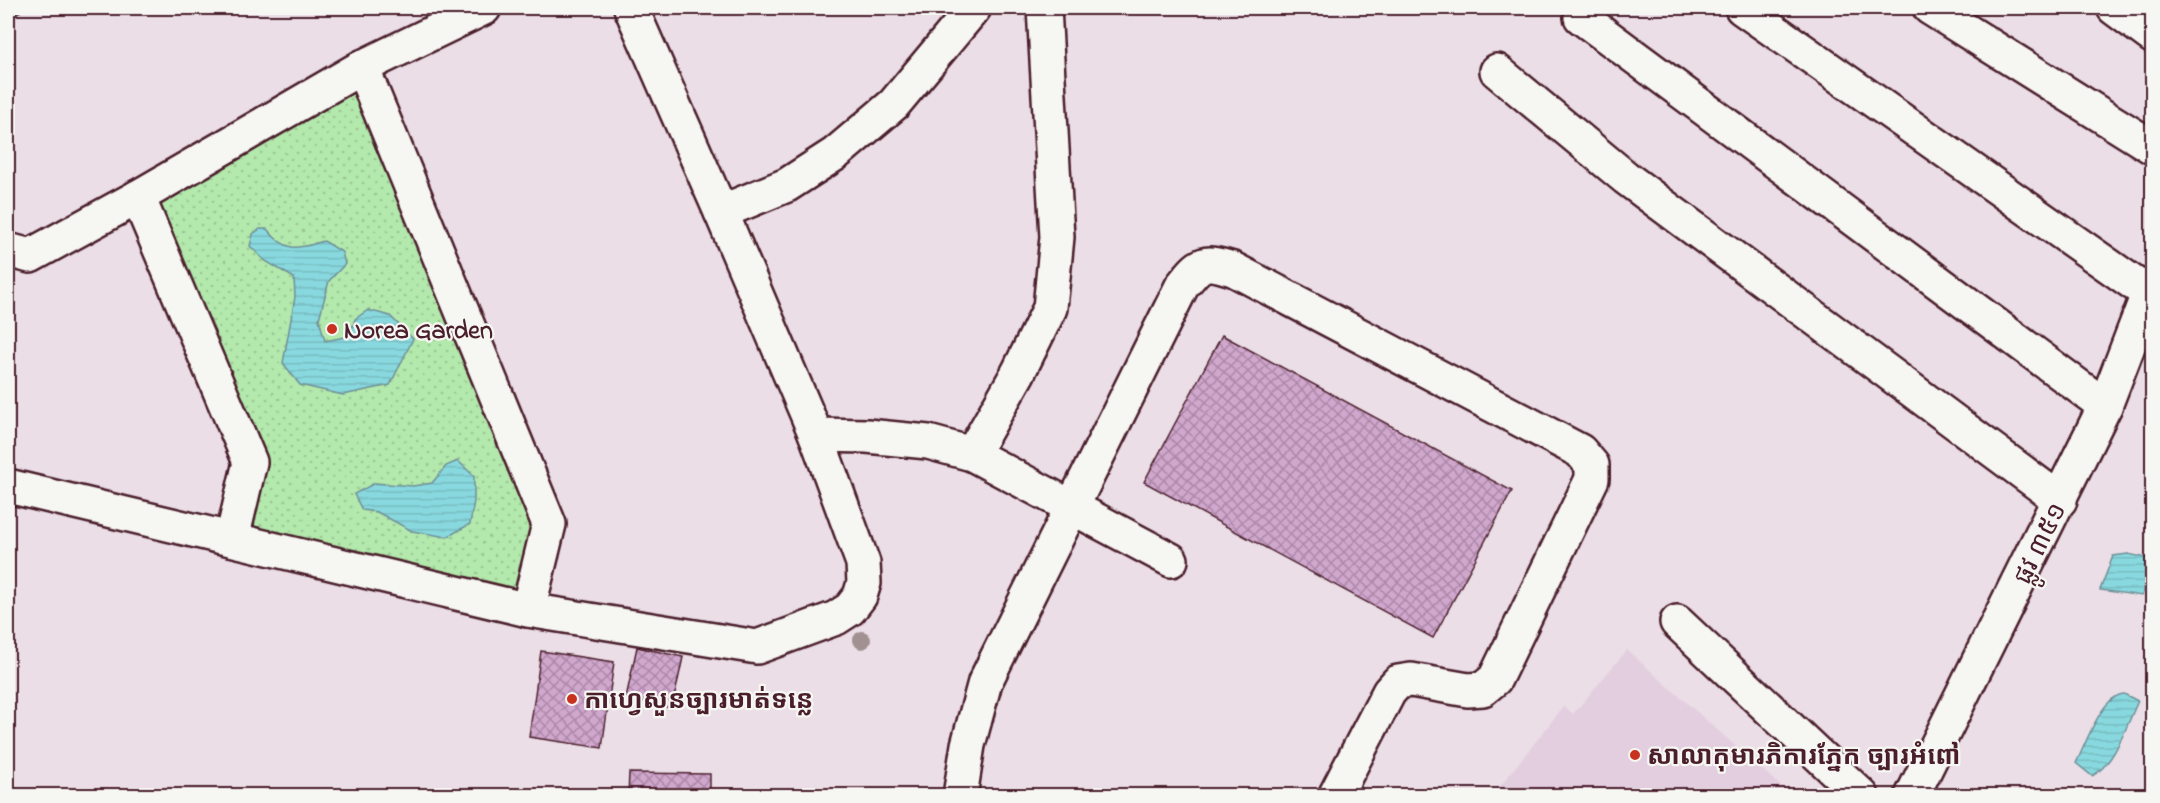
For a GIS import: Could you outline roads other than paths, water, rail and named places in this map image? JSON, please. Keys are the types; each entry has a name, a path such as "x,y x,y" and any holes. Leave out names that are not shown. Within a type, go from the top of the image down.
{"street":[{"path":"8,250 30,256 138,197 362,67 484,8"},
{"path":"8,486 528,610 757,647 836,618 850,609 860,596 864,583 863,563 816,435 631,8"},
{"path":"721,212 787,184 835,154 894,104 974,8"},
{"path":"972,454 1018,373 1050,308 1057,237 1044,8"},
{"path":"1743,8 2151,289"},
{"path":"1930,8 2152,147"},
{"path":"2114,8 2152,36"},
{"path":"1581,17 2105,406"},
{"path":"362,67 549,524 528,610"},
{"path":"1497,71 1626,178 2060,500"},
{"path":"138,197 250,462 232,539"},
{"path":"960,795 968,745 985,682 1182,286 1198,267 1212,262 1233,268 1580,451 1592,465 1592,479 1495,679 1483,689 1468,690 1411,680 1398,682 1389,692 1335,795"},
{"name":"ផ្លូវ ៣៥១","path":"1912,795 2105,406 2151,289"},
{"path":"816,435 867,436 928,442 972,454 1171,560"},
{"path":"1677,622 1862,795"}],"water":[{"path":"260,229 267,229 280,242 292,247 324,241 342,252 345,264 329,281 319,319 325,341 350,336 355,319 368,310 390,316 413,339 390,385 343,395 300,385 283,363 295,297 294,278 264,260 250,246 253,234"},
{"path":"458,461 474,476 474,501 470,524 447,537 412,531 377,512 362,510 354,494 375,483 413,486 432,483 446,466"},
{"path":"2128,554 2152,559 2152,568 2142,596 2100,590 2113,556"},
{"path":"2124,694 2138,701 2114,753 2092,776 2076,763 2101,712 2108,703"}],"place":[{"name":"Norea Garden","path":"332,329"},
{"name":"កាហ្វេសួនច្បារមាត់ទន្លេ","path":"572,699"},
{"name":"សាលាកុមារភិការភ្នែក ច្បារអំពៅ","path":"1635,755"}]}
